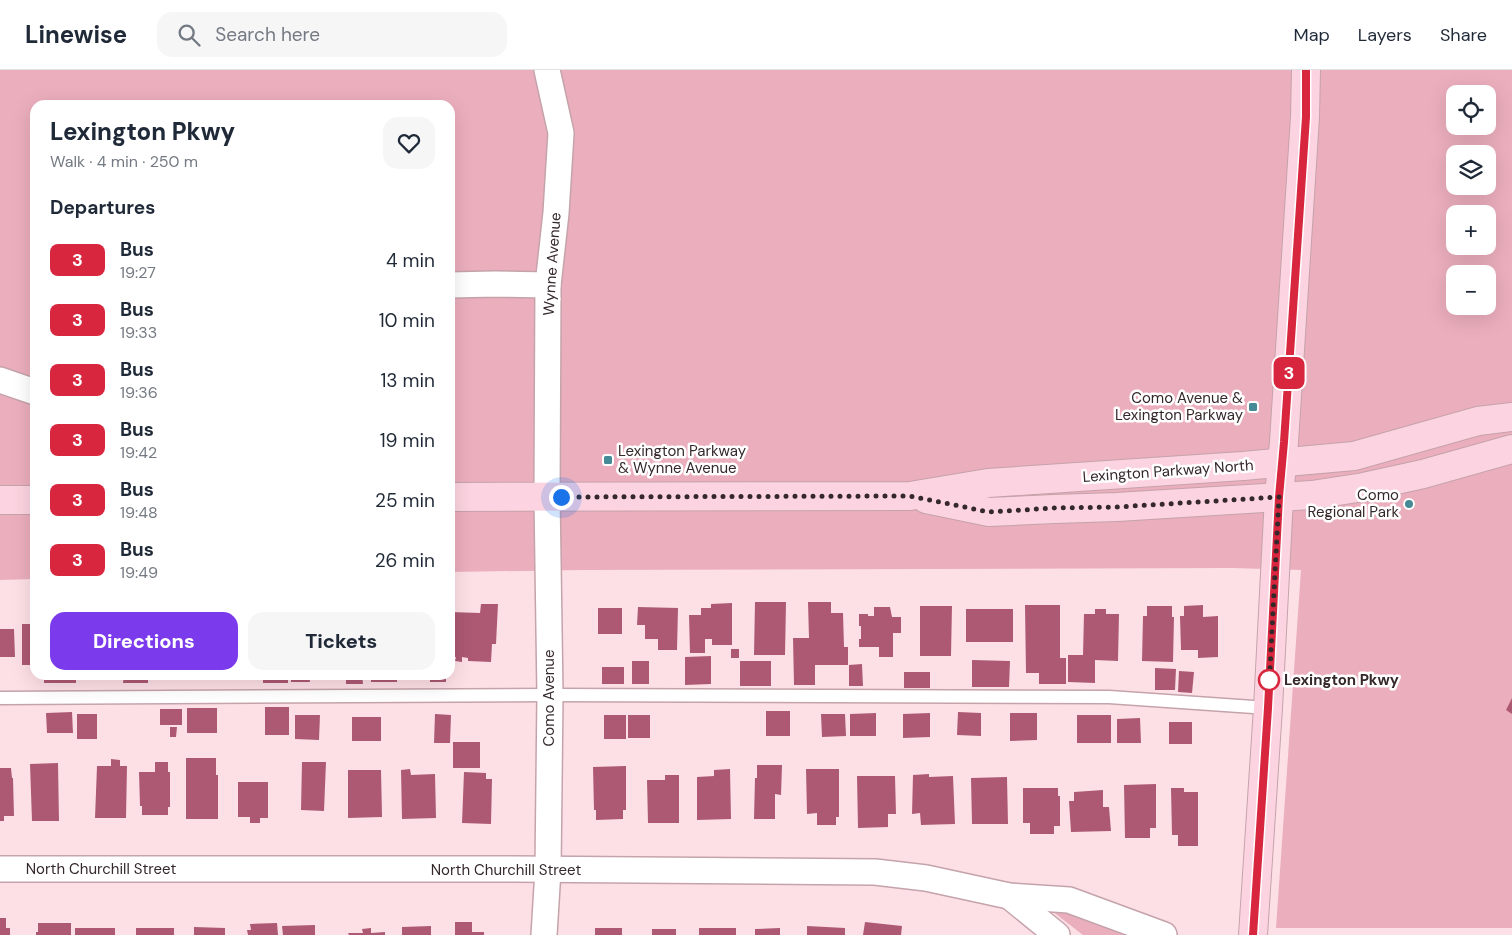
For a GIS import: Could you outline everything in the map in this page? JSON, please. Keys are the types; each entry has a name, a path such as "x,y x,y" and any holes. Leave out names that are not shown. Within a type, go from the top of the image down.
{"main road":[{"path":"1253,935 1268,708 1279,497 1283,462 1306,117 1306,70"},
{"name":"Lexington Parkway North","path":"455,497 910,496 988,483 1354,456 1478,421 1512,417"},
{"name":"Lexington Parkway North","path":"910,496 989,512 1117,507 1312,495 1364,487 1423,474 1512,449"},
{"path":"0,500 30,500"}],"street":[{"name":"Wynne Avenue","path":"547,70 561,133 556,213 548,285 547,460"},
{"path":"455,285 548,285"},
{"path":"0,380 30,390"},
{"name":"Como Avenue","path":"544,935 548,870 550,695 547,460"},
{"name":"North Churchill Street","path":"0,869 875,872 926,878 1010,896 1069,900 1164,935"},
{"name":"North Churchill Street","path":"1010,896 1058,935"}],"lane":[{"path":"0,698 550,695 1108,697 1268,708"}],"shaded area":[{"name":"Como Regional Park","path":"0,70 1512,70 1512,928 1276,928 1301,570 1233,568 455,572 455,100 30,100 30,579 0,580"},
{"path":"1048,908 1084,915 1140,935 1083,935"}],"building":[{"path":"755,602 786,602 785,655 754,655"},
{"path":"808,602 831,602 831,613 843,613 844,647 848,647 848,665 815,665 815,685 794,685 793,638 809,638"},
{"path":"732,603 732,645 712,645 712,639 705,639 705,653 690,653 689,615 701,615 701,608 711,608 711,604"},
{"path":"481,604 498,604 496,644 492,644 491,662 468,661 468,658 462,657 462,662 455,661 455,612 480,613"},
{"path":"1025,605 1060,605 1060,658 1066,658 1066,684 1039,684 1039,673 1026,673"},
{"path":"1203,605 1203,617 1218,616 1218,657 1198,658 1198,650 1181,650 1180,616 1184,616 1184,606"},
{"path":"920,606 952,606 951,656 920,656"},
{"path":"1147,606 1172,606 1172,617 1174,617 1173,662 1142,661 1143,616 1147,616"},
{"path":"638,607 678,608 677,650 658,650 658,639 645,639 645,625 637,625"},
{"path":"874,607 890,607 892,617 901,617 901,633 893,633 893,657 879,657 879,647 859,647 861,626 859,626 859,614 874,616"},
{"path":"598,608 622,608 622,634 598,634"},
{"path":"966,609 1013,609 1013,642 966,642"},
{"path":"1095,609 1106,609 1106,614 1119,614 1118,661 1095,660 1095,683 1068,682 1068,655 1083,655 1084,614 1095,614"},
{"path":"22,624 30,624 30,665 22,665"},
{"path":"0,629 14,629 15,657 0,657"},
{"path":"731,649 739,649 739,658 731,658"},
{"path":"711,656 711,684 685,685 685,657"},
{"path":"972,660 1010,661 1009,687 972,687"},
{"path":"632,661 649,661 649,684 632,684"},
{"path":"740,661 771,661 771,686 740,686"},
{"path":"862,664 863,686 849,686 849,665"},
{"path":"602,667 624,667 624,684 602,684"},
{"path":"1155,668 1176,669 1175,690 1155,690"},
{"path":"1179,671 1194,672 1192,693 1178,692"},
{"path":"904,672 930,672 930,688 904,688"},
{"path":"44,680 76,680 76,683 44,683"},
{"path":"123,680 148,680 148,683 123,683"},
{"path":"263,680 288,680 288,683 263,683"},
{"path":"291,680 310,680 310,682 291,682"},
{"path":"346,680 363,680 363,684 346,684"},
{"path":"371,680 397,680 397,682 371,682"},
{"path":"430,680 446,680 446,682 430,682"},
{"path":"1512,698 1512,714 1506,710"},
{"path":"265,707 289,707 289,735 265,735"},
{"path":"187,708 217,708 217,733 187,733"},
{"path":"160,709 182,709 182,725 160,725"},
{"path":"766,711 790,711 790,736 766,736"},
{"path":"72,712 73,733 47,733 46,713"},
{"path":"958,712 981,713 981,736 957,735"},
{"path":"876,713 876,736 850,736 850,714"},
{"path":"930,713 930,737 903,738 903,714"},
{"path":"1010,713 1037,713 1037,740 1010,741"},
{"path":"77,714 97,714 97,739 77,739"},
{"path":"435,714 451,715 450,743 434,743"},
{"path":"821,714 845,714 846,736 822,737"},
{"path":"295,715 320,715 319,740 295,739"},
{"path":"604,715 626,715 626,739 604,739"},
{"path":"628,715 650,715 650,738 628,738"},
{"path":"1077,715 1111,715 1111,743 1077,743"},
{"path":"352,717 381,717 381,741 352,741"},
{"path":"1140,718 1141,743 1117,743 1117,719"},
{"path":"1169,722 1192,722 1192,744 1169,744"},
{"path":"170,727 177,727 176,737 170,737"},
{"path":"453,742 480,742 480,768 453,768"},
{"path":"186,758 216,758 218,819 186,819"},
{"path":"111,759 120,760 120,766 127,766 126,818 95,818 97,766 111,766"},
{"path":"155,762 168,762 168,772 170,772 170,807 168,807 168,815 142,815 139,772 155,772"},
{"path":"302,762 326,762 324,811 301,810"},
{"path":"58,763 59,821 32,821 30,764"},
{"path":"757,765 782,765 781,795 775,794 775,819 754,819"},
{"path":"626,766 626,810 623,810 623,819 596,820 593,767"},
{"path":"0,768 11,768 13,778 14,816 4,816 4,821 0,821"},
{"path":"410,769 411,775 435,774 436,818 402,819 401,770"},
{"path":"730,769 731,819 697,820 697,777 714,776 714,770"},
{"path":"806,769 839,769 839,817 836,817 836,825 817,825 817,813 807,814"},
{"path":"348,770 381,770 382,817 348,818"},
{"path":"464,772 486,773 486,779 492,779 491,824 462,823"},
{"path":"929,774 929,777 953,776 955,824 921,825 920,813 912,814 913,775"},
{"path":"665,775 679,775 679,823 648,823 647,780 665,780"},
{"path":"857,776 895,776 896,814 888,814 888,827 858,828"},
{"path":"1007,777 1008,824 972,824 971,778"},
{"path":"238,782 268,782 268,818 260,818 260,823 250,823 250,817 238,817"},
{"path":"1156,784 1156,828 1150,828 1150,838 1125,838 1124,785"},
{"path":"1023,788 1058,788 1058,796 1060,796 1060,826 1054,826 1054,834 1030,834 1030,823 1023,823"},
{"path":"1171,788 1184,788 1184,792 1198,792 1198,846 1178,846 1178,835 1172,835"},
{"path":"1103,790 1103,807 1109,807 1111,831 1071,832 1069,801 1074,801 1074,792"},
{"path":"0,918 6,918 6,928 10,928 10,935 0,935"},
{"path":"455,922 472,922 472,932 484,932 484,935 455,935"},
{"path":"865,922 902,926 901,935 863,935"},
{"path":"38,923 71,923 71,935 36,935"},
{"path":"277,923 278,935 248,935 247,930 251,930 250,924"},
{"path":"315,925 315,935 283,935 282,926"},
{"path":"431,926 431,935 402,935 402,927"},
{"path":"807,926 845,928 845,935 807,935"},
{"path":"194,927 225,928 225,935 194,935"},
{"path":"75,928 115,928 115,935 75,935"},
{"path":"136,928 174,928 174,935 136,935"},
{"path":"371,928 371,933 385,932 385,935 349,935 348,933 363,933 362,929"},
{"path":"595,928 622,928 622,935 595,935"},
{"path":"699,928 736,928 736,935 699,935"},
{"path":"780,928 780,935 755,935 755,929"},
{"path":"652,929 676,929 676,935 652,935"}],"bus line":[{"name":"3","path":"1253,935 1268,708 1279,497 1306,117 1306,70"}],"place":[{"name":"Como Avenue & Lexington Parkway","path":"1253,407"},
{"name":"Lexington Parkway & Wynne Avenue","path":"608,460"},
{"name":"Como Regional Park","path":"1409,504"},
{"name":"Lexington Pkwy","path":"1269,680"}],"route":[{"path":"561,497 910,496 989,512 1117,507 1279,497 1269,688 1269,680"}]}
